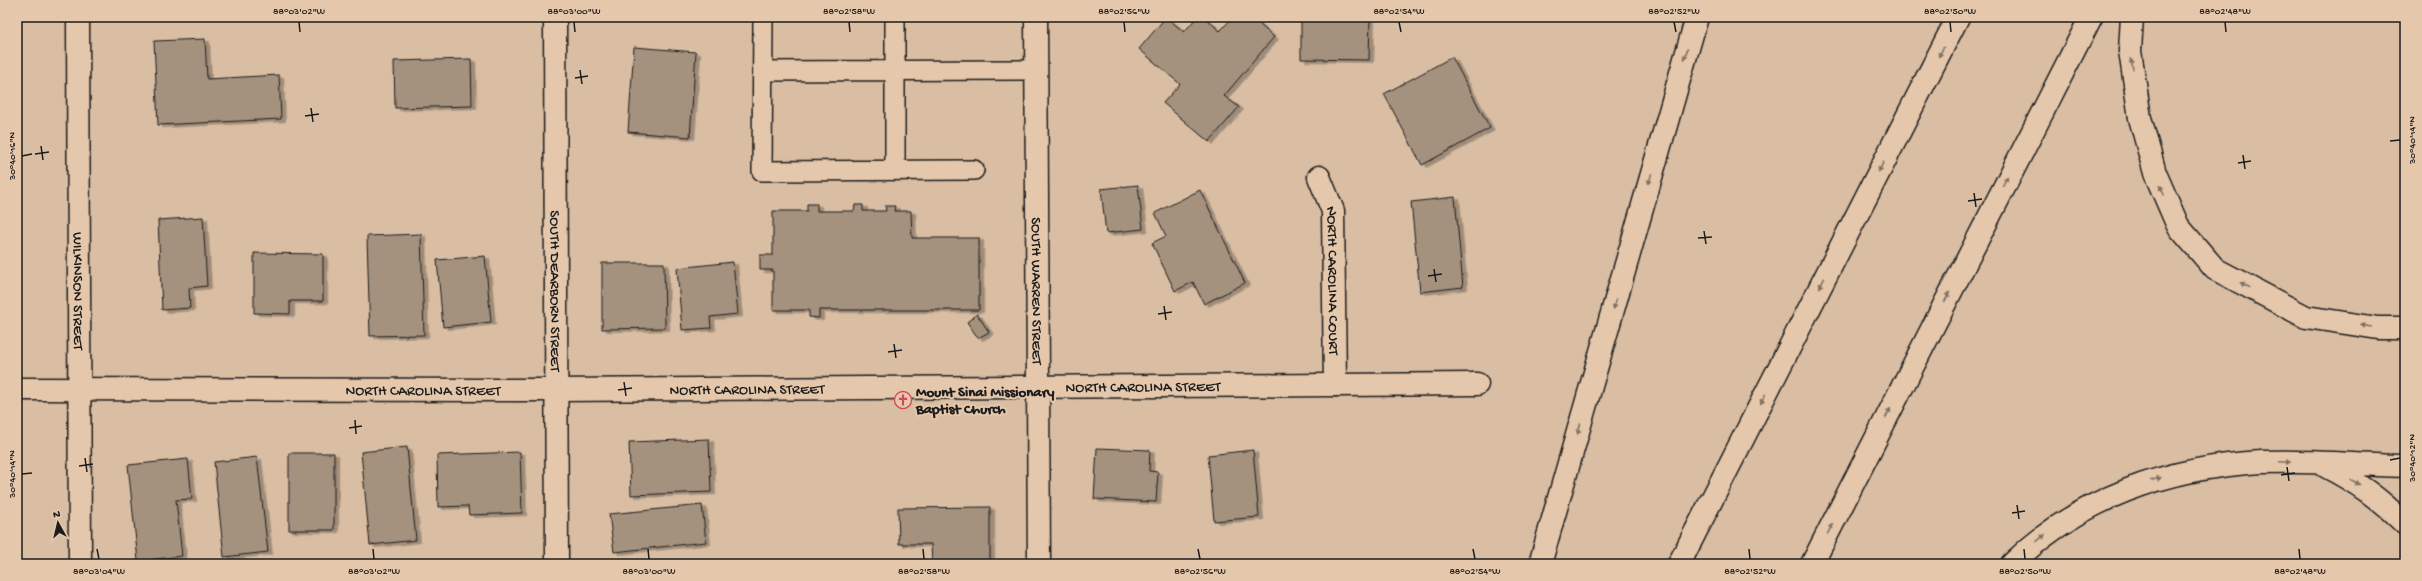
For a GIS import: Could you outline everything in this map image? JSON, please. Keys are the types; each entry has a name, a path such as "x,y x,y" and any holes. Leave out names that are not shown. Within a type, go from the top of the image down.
{"main road":[{"name":"WILKINSON STREET","path":"78,17 80,564"},
{"name":"SOUTH DEARBORN STREET","path":"555,17 557,564"},
{"name":"SOUTH WARREN STREET","path":"1036,17 1039,564"},
{"path":"1540,564 1697,17"},
{"path":"1679,564 1958,17"},
{"path":"1812,564 2090,17"},
{"path":"2132,17 2130,52 2140,118 2155,173 2178,226 2215,269 2306,317 2378,328 2405,328"},
{"name":"NORTH CAROLINA COURT","path":"1319,177 1333,212 1335,386"},
{"name":"NORTH CAROLINA STREET","path":"17,389 556,390 1477,384"},
{"path":"2012,564 2045,534 2074,515 2149,481 2181,472 2217,466 2264,462 2405,466"},
{"path":"2321,464 2358,484 2383,502 2405,524"}],"lane":[{"path":"763,17 762,171 974,170"},
{"path":"895,17 895,170"},
{"path":"763,70 1036,70"}],"building":[{"path":"1166,17 1184,32 1197,17 1204,17 1220,31 1233,17 1251,17 1274,37 1224,96 1239,107 1209,142 1163,103 1180,84 1139,49"},
{"path":"1301,17 1370,17 1369,60 1301,59"},
{"path":"205,39 207,79 279,75 281,119 158,125 154,41"},
{"path":"634,47 696,52 690,137 628,132"},
{"path":"1452,57 1490,128 1422,165 1384,94"},
{"path":"471,59 472,106 395,108 394,61"},
{"path":"1138,185 1143,229 1106,233 1101,189"},
{"path":"1200,190 1245,283 1204,304 1193,282 1175,291 1152,243 1166,236 1155,213"},
{"path":"1455,197 1463,287 1420,292 1411,202"},
{"path":"807,204 817,204 817,211 854,211 855,205 863,205 863,211 886,211 885,206 895,206 894,211 911,211 912,238 979,238 979,310 819,310 819,318 809,317 809,310 773,310 773,270 760,270 760,255 773,255 773,211 807,211"},
{"path":"203,217 207,286 189,288 190,308 162,310 158,220"},
{"path":"421,234 424,335 370,336 367,236"},
{"path":"254,253 323,254 323,301 290,301 290,314 254,313"},
{"path":"485,256 491,322 443,327 437,260"},
{"path":"733,262 738,314 710,317 711,328 682,330 677,268"},
{"path":"602,263 664,263 665,328 602,329"},
{"path":"977,314 989,332 978,338 967,322"},
{"path":"709,439 711,492 631,495 629,442"},
{"path":"407,447 416,540 370,545 361,452"},
{"path":"1097,448 1150,450 1149,471 1158,472 1156,502 1094,499"},
{"path":"1253,450 1259,517 1214,521 1208,455"},
{"path":"520,452 522,513 469,515 468,506 438,507 437,455"},
{"path":"289,453 334,453 334,530 289,530"},
{"path":"257,457 268,552 224,557 214,462"},
{"path":"188,459 192,499 176,500 182,556 138,561 128,465"},
{"path":"702,505 706,542 614,552 609,514"},
{"path":"990,507 990,564 932,564 931,544 899,544 898,508"}],"place":[{"name":"Mount Sinai Missionary Baptist Church","path":"903,400"}]}
